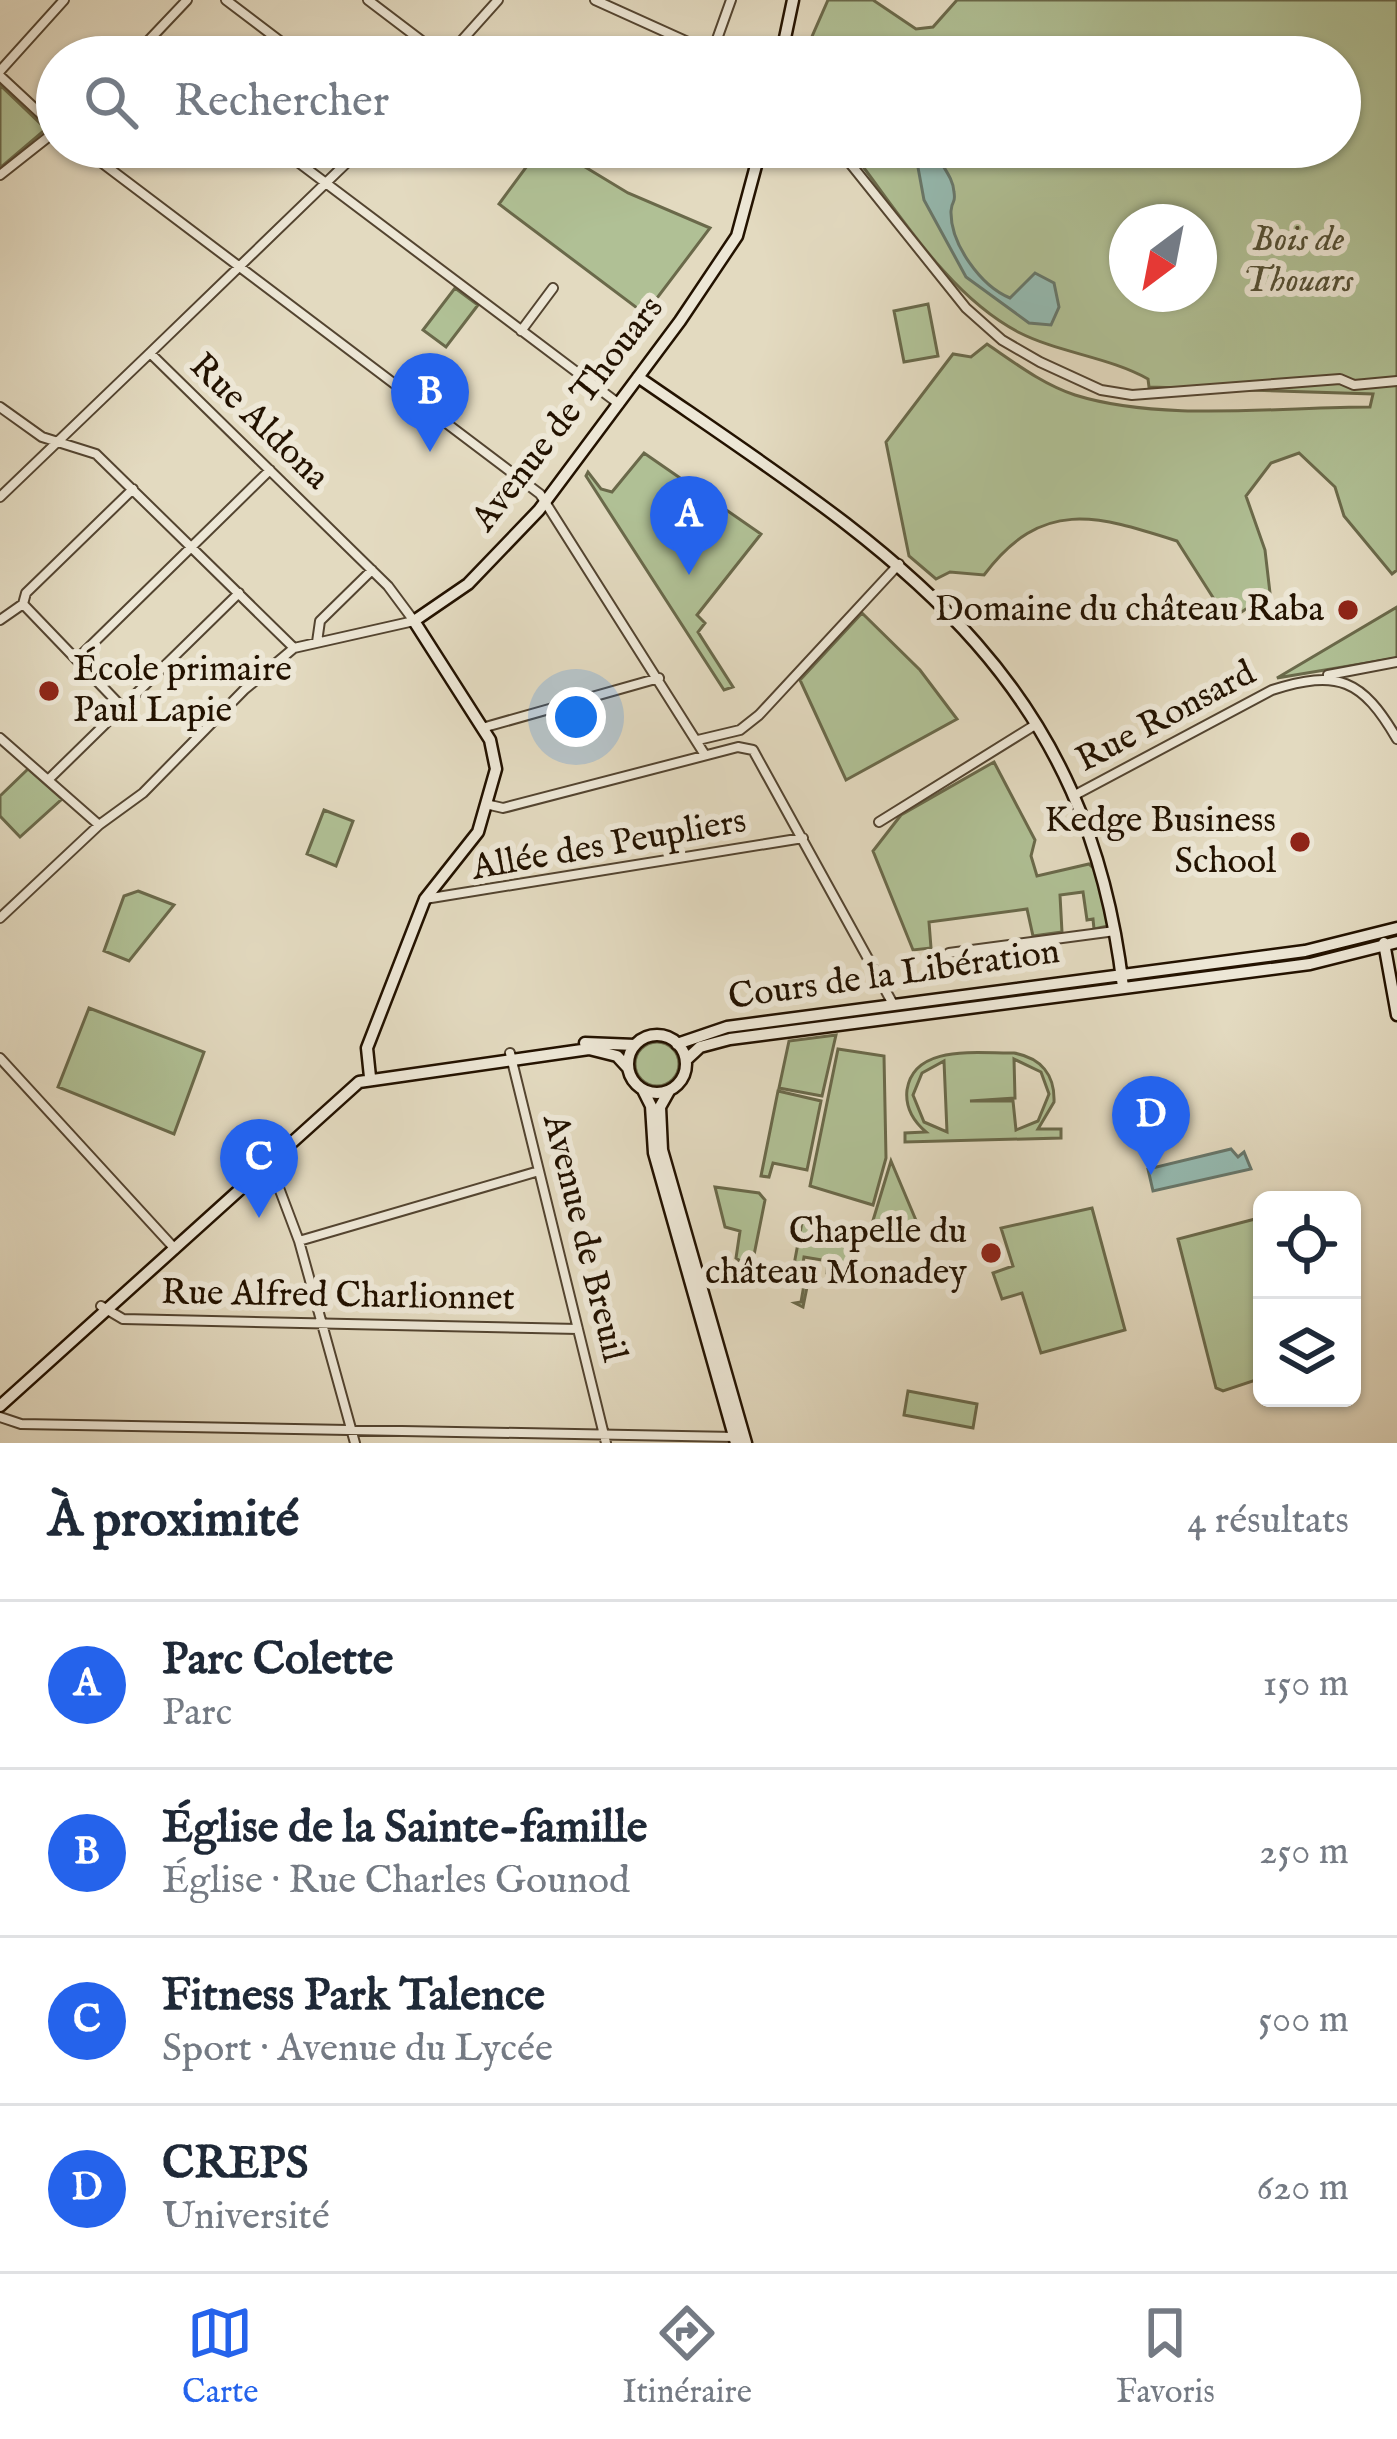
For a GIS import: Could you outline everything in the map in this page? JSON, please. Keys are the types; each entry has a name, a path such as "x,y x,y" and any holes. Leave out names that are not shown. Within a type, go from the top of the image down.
{"main road":[{"path":"785,36 793,0"},
{"name":"Avenue de Thouars","path":"414,621 468,584 546,501 730,250 747,210 756,168"},
{"path":"638,377 899,564 972,637 1036,724 1076,795 1102,861 1122,980"},
{"path":"369,1074 366,1052 425,899 478,832 490,805 495,758 482,728 414,621"},
{"name":"Cours de la Libération","path":"677,1044 727,1027 893,1004 1310,964 1381,946 1397,935"},
{"name":"Cours de la Libération","path":"686,1060 713,1042 975,1006 1397,935"},
{"path":"1381,946 1397,1015"},
{"path":"814,1028 893,1004"},
{"path":"0,1406 369,1074 590,1042 635,1045 658,1035 677,1044 686,1060 683,1077 661,1107 659,1134 739,1441"},
{"path":"628,1067 635,1045"},
{"path":"511,1056 599,1050 617,1056 628,1067 651,1106 655,1153 696,1283"},
{"path":"644,1090 669,1091"},
{"path":"0,1396 104,1308"}],"street":[{"path":"36,108 0,73 64,0"},
{"path":"153,36 187,0"},
{"path":"226,0 274,36"},
{"path":"368,0 417,36"},
{"path":"465,36 498,0"},
{"path":"595,0 674,36"},
{"path":"721,36 731,0"},
{"path":"0,175 36,146"},
{"path":"109,168 546,501 705,755"},
{"path":"306,168 619,404"},
{"path":"149,353 341,168"},
{"path":"854,168 966,308 1002,340 1101,390 1132,395 1340,379 1354,385 1397,381"},
{"path":"521,331 553,288"},
{"name":"Rue Aldona","path":"0,497 149,353 372,570 414,621"},
{"path":"0,407 58,442 97,454 294,648"},
{"path":"76,659 270,470"},
{"path":"0,620 23,604 26,593 133,489"},
{"path":"698,740 743,729 899,564"},
{"path":"318,642 320,621 372,570"},
{"path":"48,780 120,704 239,592"},
{"path":"23,604 120,704"},
{"path":"0,918 99,826 143,793 244,690 294,648 414,621"},
{"name":"Rue Ronsard","path":"1076,795 1271,690 1397,662"},
{"path":"1317,677 1361,691 1397,739"},
{"path":"482,728 659,678"},
{"path":"879,822 1036,724"},
{"path":"0,738 99,826"},
{"path":"490,805 503,808 738,747 753,751 893,1004"},
{"name":"Allée des Peupliers","path":"425,899 803,838"},
{"path":"950,953 1116,931"},
{"name":"Avenue de Breuil","path":"511,1056 606,1439"},
{"path":"0,1058 173,1246"},
{"path":"270,1159 324,1322 356,1430 355,1443"},
{"path":"299,1240 539,1171"},
{"name":"Rue Alfred Charlionnet","path":"104,1308 123,1318 578,1329"},
{"path":"0,1417 21,1424 739,1441"},
{"path":"231,1427 231,1443"}],"green space":[{"name":"Bois de Thouars","path":"828,0 873,0 916,29 933,27 957,0 1397,0 1397,570 1392,574 1344,516 1335,487 1299,453 1271,463 1246,496 1265,550 1270,593 1228,621 1177,541 1096,520 1072,519 1027,534 984,575 950,572 936,579 909,556 886,442 953,354 971,357 987,344 1075,395 1145,408 1370,407 1373,394 1149,387 1148,379 1133,372 1018,332 992,316 945,273 863,168 1361,168 1361,36 812,36"},
{"path":"0,85 36,119 36,137 0,168"},
{"path":"526,168 587,168 628,193 710,228 645,314 499,204"},
{"path":"455,288 478,305 446,347 423,330"},
{"path":"928,304 938,356 904,362 894,311"},
{"path":"644,453 761,534 697,615 705,623 698,632 733,687 724,690 586,476 588,472 601,489 612,492"},
{"path":"1397,607 1397,658 1277,678"},
{"path":"862,613 920,670 957,719 846,780 800,680"},
{"path":"994,762 1035,840 1031,856 1037,876 1089,864 1096,870 1108,926 1094,929 1093,919 1087,920 1083,892 1060,895 1062,932 1033,936 1027,909 929,922 931,948 913,950 873,851 901,815"},
{"path":"28,769 62,799 20,837 0,816 0,796"},
{"path":"324,810 353,821 336,866 307,854"},
{"path":"138,891 174,905 129,961 104,951 124,896"},
{"path":"89,1008 204,1052 174,1134 58,1087"},
{"path":"836,1035 822,1096 779,1088 789,1041"},
{"path":"657,1042 673,1048 679,1064 673,1080 657,1086 641,1080 635,1064 641,1048"},
{"path":"838,1049 884,1056 886,1158 873,1205 810,1186"},
{"path":"1014,1053 1044,1069 1054,1102 1038,1129 1061,1129 1061,1138 905,1142 905,1133 926,1132 911,1114 907,1097 912,1075 922,1065 950,1054","holes":["1014,1059 1041,1072 1049,1094 1038,1121 1016,1130 1013,1101 970,1101 1015,1098","944,1061 947,1132 924,1122 913,1095 922,1073"]},
{"path":"778,1091 821,1101 807,1170 773,1163 769,1177 761,1176"},
{"path":"891,1161 923,1237 871,1227"},
{"path":"715,1187 759,1193 765,1200 752,1265 745,1272 731,1268 732,1262 743,1263 736,1258 740,1231 725,1227"},
{"path":"1092,1208 1125,1330 1041,1353 1022,1293 1002,1299 993,1273 1013,1266 1001,1228"},
{"path":"1253,1220 1253,1381 1223,1391 1216,1388 1178,1239"},
{"path":"802,1222 855,1233 846,1276 827,1273 828,1261 804,1257 802,1270 810,1272 803,1307 795,1303 801,1302 805,1279 793,1270"},
{"path":"908,1391 977,1404 973,1428 904,1415"}],"water":[{"path":"918,168 944,168 955,199 952,224 969,262 988,284 1010,298 1035,273 1054,283 1059,307 1051,325 1029,323 966,277 924,200"},
{"path":"1231,1149 1238,1157 1244,1152 1251,1169 1153,1191 1148,1169"}],"place":[{"name":"Église de la Sainte-famille","path":"430,452"},
{"name":"Parc Colette","path":"689,575"},
{"name":"Domaine du château Raba","path":"1348,610"},
{"name":"École primaire Paul Lapie","path":"49,691"},
{"name":"Kedge Business School","path":"1300,842"},
{"name":"CREPS","path":"1151,1175"},
{"name":"Fitness Park Talence","path":"259,1218"},
{"name":"Chapelle du château Monadey","path":"991,1253"}]}
